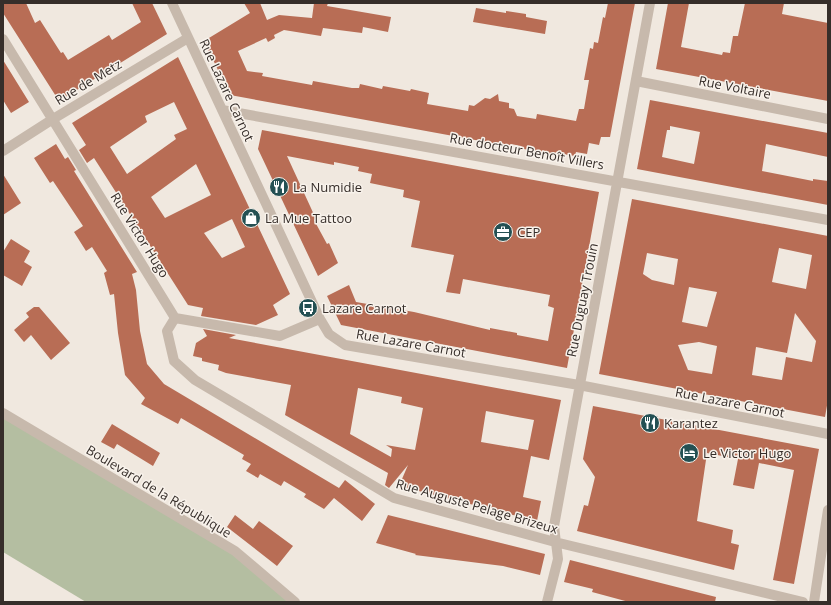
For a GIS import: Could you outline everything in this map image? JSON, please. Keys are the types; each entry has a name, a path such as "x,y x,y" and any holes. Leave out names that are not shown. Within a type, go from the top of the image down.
{"street":[{"name":"Rue Lazare Carnot","path":"172,3 320,319 329,334 345,345 579,385 828,434"},
{"name":"Rue Duguay Trouin","path":"547,602 558,559 554,526 579,385 619,181 650,3"},
{"name":"Rue de Metz","path":"3,151 53,119 188,38"},
{"name":"Rue Victor Hugo","path":"3,39 175,318"},
{"name":"Rue Voltaire","path":"636,81 828,119"},
{"name":"Rue docteur Benoît Villers","path":"222,110 828,220"},
{"path":"175,318 280,336 320,319"},
{"name":"Rue Auguste Pelage Brizeux","path":"175,318 167,331 174,361 195,380 394,498 555,542 803,602"},
{"name":"Boulevard de la République","path":"3,413 235,551 295,602"},
{"path":"814,602 828,510"}],"green space":[{"path":"3,413 235,551 295,602 86,602 3,552"}],"building":[{"path":"3,3 26,3 35,23 40,20 61,53 63,52 68,60 109,35 112,40 141,22 132,3 152,3 167,34 59,101 3,13"},
{"path":"244,3 260,3 267,20 279,15 312,18 314,3 328,3 327,6 391,17 388,32 363,27 362,33 323,28 321,36 284,30 274,35 275,38 268,42 266,38 238,51 247,71 263,73 262,76 312,85 313,81 352,88 359,88 360,84 382,89 383,86 410,91 411,89 429,93 427,104 468,111 469,105 474,106 485,98 490,99 498,94 499,101 509,103 509,108 514,109 517,116 536,119 537,114 576,121 579,109 584,109 589,80 584,80 590,48 593,49 594,42 598,43 603,17 605,18 608,3 635,3 610,137 601,137 599,145 589,143 587,154 576,152 575,156 562,154 559,156 524,149 521,146 511,144 508,146 230,95 204,41 250,13"},
{"path":"668,3 689,3 681,47 722,55 723,52 730,53 733,36 738,36 745,3 784,3 782,14 828,23 828,101 656,69"},
{"path":"476,8 506,13 506,11 526,14 526,17 547,21 545,34 473,22"},
{"path":"178,57 290,294 273,305 278,315 256,325 201,316 203,308 188,305 94,158 87,163 79,150 86,145 72,123","holes":["174,102 187,129 174,135 176,139 127,174 110,147 147,122 145,116","196,164 211,195 165,218 151,197","232,219 245,247 222,258 204,233"]},
{"path":"3,60 29,102 11,113 3,100"},
{"path":"650,100 828,133 828,157 766,144 762,171 813,181 813,179 828,181 828,205 637,169","holes":["670,126 700,132 694,164 662,157 667,130 670,130"]},
{"path":"262,130 599,192 567,368 341,325 327,296 349,285 356,302 414,312 490,330 490,328 517,333 517,335 548,341 554,308 548,306 550,295 463,279 460,294 446,292 454,255 411,247 420,201 403,197 404,190 370,183 372,174 358,171 359,167 334,162 334,165 287,156 316,219 314,220 327,244 329,243 338,263 318,276 258,149"},
{"path":"56,144 65,159 68,157 76,170 74,171 137,272 132,274 136,290 140,331 147,364 164,384 339,488 345,480 375,504 362,521 334,498 324,509 304,497 306,494 284,481 281,486 260,474 258,478 246,471 251,464 242,459 244,455 181,418 178,424 141,404 145,398 125,375 118,333 114,294 110,295 104,273 107,271 92,247 86,251 74,232 83,226 53,181 50,183 34,158"},
{"path":"3,174 21,203 3,215"},
{"path":"632,199 828,236 828,400 825,417 599,374","holes":["779,248 812,255 806,289 772,282","647,253 678,259 674,285 652,280 643,274","689,287 717,292 707,327 682,322","795,313 816,341 812,362 786,357 782,380 752,375 756,347 787,353","699,342 717,346 712,374 688,370 678,345"]},
{"path":"11,239 30,251 24,262 32,267 22,286 3,275 3,252"},
{"path":"34,307 39,307 70,343 51,360 31,335 24,342 14,330 29,317 26,313"},
{"path":"203,329 236,335 229,338 561,400 549,460 531,456 523,497 541,501 537,521 399,486 408,465 389,488 385,485 388,473 285,415 291,385 226,373 218,370 219,365 202,361 202,358 193,356 196,343 207,336","holes":["358,388 402,397 401,403 423,408 415,450 386,445 392,449 391,457 350,434","486,411 534,420 528,450 481,442"]},
{"path":"593,406 819,449 794,584 773,580 794,470 759,463 754,489 733,485 738,459 707,453 697,521 733,530 731,543 739,545 734,570 577,531 584,505 588,506 595,477 583,459"},
{"path":"112,424 160,453 153,466 117,444 114,449 101,442"},
{"path":"235,515 253,529 259,521 293,546 277,566 227,527"},
{"path":"388,515 545,554 540,575 503,566 415,555 416,554 376,543"},
{"path":"570,560 716,597 715,602 629,602 592,592 593,589 564,582"}],"place":[{"name":"La Numidie","path":"279,187"},
{"name":"La Mue Tattoo","path":"251,218"},
{"name":"CEP","path":"503,232"},
{"name":"Lazare Carnot","path":"308,308"},
{"name":"Karantez","path":"650,423"},
{"name":"Le Victor Hugo","path":"689,453"}]}
